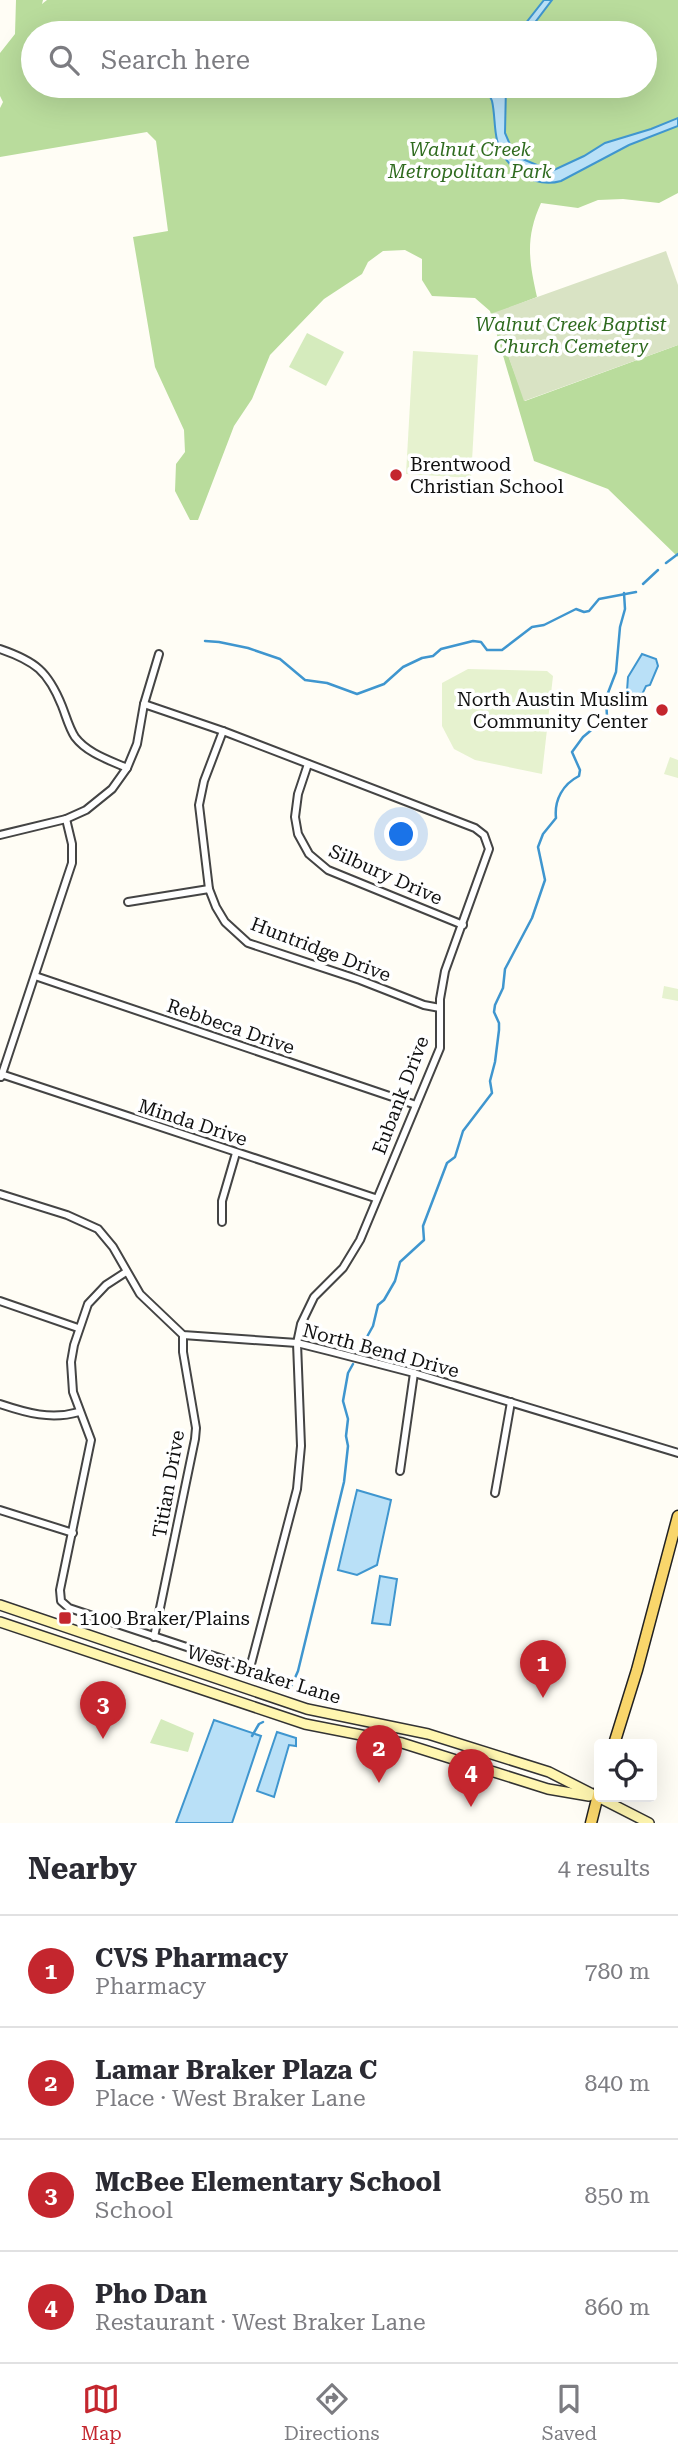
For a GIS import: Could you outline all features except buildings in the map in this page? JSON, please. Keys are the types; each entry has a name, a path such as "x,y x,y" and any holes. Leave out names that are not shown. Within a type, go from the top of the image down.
{"main road":[{"path":"616,1739 677,1521"},
{"name":"West Braker Lane","path":"0,1605 307,1709 428,1734 549,1772 594,1793"},
{"name":"West Braker Lane","path":"0,1622 305,1724 402,1743 548,1789 594,1795"},
{"path":"376,1739 379,1724"},
{"path":"592,1823 596,1802"},
{"name":"West Braker Lane","path":"611,1802 649,1823"}],"street":[{"path":"0,649 23,657 44,673 54,688 70,729 86,747 127,768"},
{"path":"0,835 86,810 112,789 127,768 137,744 144,704 159,654"},
{"name":"Eubank Drive","path":"144,704 223,731 475,828 484,835 488,844 488,855 445,971 441,988 440,1048 352,1255 309,1305 301,1324 297,1343 302,1446 297,1489 250,1668 153,1637"},
{"name":"Huntridge Drive","path":"223,731 204,781 199,805 209,889 225,922 248,943 360,980 424,1005 440,1008"},
{"name":"Silbury Drive","path":"308,764 298,794 295,817 301,842 309,854 328,870 463,925"},
{"path":"1,1076 72,863 72,844 66,818"},
{"path":"128,902 209,889"},
{"name":"Rebbeca Drive","path":"35,976 416,1105"},
{"name":"Minda Drive","path":"1,1076 375,1198"},
{"path":"222,1222 222,1201 236,1153"},
{"path":"0,1194 98,1229 113,1247 140,1294 183,1335"},
{"path":"126,1272 96,1294 88,1304 78,1328 71,1362 71,1377 79,1412 91,1440 60,1590 61,1601 69,1608 153,1637"},
{"path":"0,1301 78,1328"},
{"name":"North Bend Drive","path":"183,1335 297,1343 414,1373 678,1453"},
{"name":"Titian Drive","path":"153,1637 195,1439 183,1335"},
{"path":"400,1471 414,1373"},
{"path":"495,1493 510,1402"},
{"path":"0,1404 28,1414 47,1416 65,1416 79,1412"},
{"path":"0,1510 73,1534"}],"green space":[{"name":"Walnut Creek Metropolitan Park","path":"16,0 43,0 42,4 47,0 678,0 678,193 659,203 623,199 598,200 578,208 541,203 532,227 530,250 537,297 493,314 525,401 678,345 678,557 608,489 534,461 490,311 475,298 432,296 422,280 422,259 405,250 383,251 368,262 362,274 324,299 270,355 252,399 234,426 198,520 190,520 175,491 176,464 185,452 184,430 155,367 133,237 168,231 156,141 147,132 0,157 0,108 3,102 0,96 0,53 15,34"},
{"name":"Walnut Creek Baptist Church Cemetery","path":"666,251 678,285 678,345 524,401 493,313"},
{"path":"307,333 344,352 326,386 289,367"},
{"path":"413,351 478,355 471,478 406,474"},
{"path":"468,669 547,671 553,676 542,774 475,760 454,749 442,726 442,683"},
{"path":"670,757 678,760 678,778 664,774"},
{"path":"664,986 678,989 678,1001 662,998"},
{"path":"161,1719 194,1733 188,1752 150,1743"}],"water":[{"path":"544,0 552,0 536,21 527,21"},
{"path":"491,98 506,98 505,133 515,156 549,170 584,156 605,143 678,118 678,126 629,145 561,181 541,182 522,174 506,159 496,135"},
{"path":"642,654 656,659 658,666 638,703 638,697 627,691 628,677"},
{"path":"357,1490 391,1500 377,1565 357,1575 338,1570"},
{"path":"380,1576 397,1579 390,1625 372,1623"},
{"path":"214,1720 261,1736 232,1823 176,1823"},
{"path":"277,1732 296,1738 296,1746 289,1745 274,1797 257,1791"}],"waterway":[{"path":"666,563 678,554"},
{"path":"643,584 658,570"},
{"path":"205,641 248,648 280,659 305,680 327,683 357,694 384,684 403,667 433,656 441,649 473,641 481,642 487,650 502,650 532,627 544,625 576,609 589,611 599,599 636,592"},
{"path":"358,1353 373,1326 378,1305 395,1281 400,1262 424,1240 423,1226 447,1163 455,1157 463,1131 492,1093 490,1081 499,1030 495,1005 503,988 505,969 532,918 545,880 538,847 543,834 556,818 556,805 561,793 568,783 579,776 580,770 572,752 583,737 607,717 606,698 616,672 620,627 625,609 624,593"},
{"path":"290,1689 298,1671 344,1482 348,1419 343,1401 348,1373 353,1364"},
{"path":"252,1736 263,1722"}],"place":[{"name":"Brentwood Christian School","path":"396,475"},
{"name":"North Austin Muslim Community Center","path":"662,710"},
{"name":"1100 Braker/Plains","path":"65,1618"},
{"name":"CVS Pharmacy","path":"543,1698"},
{"name":"McBee Elementary School","path":"103,1739"},
{"name":"Lamar Braker Plaza C","path":"379,1783"},
{"name":"Pho Dan","path":"471,1807"}]}
